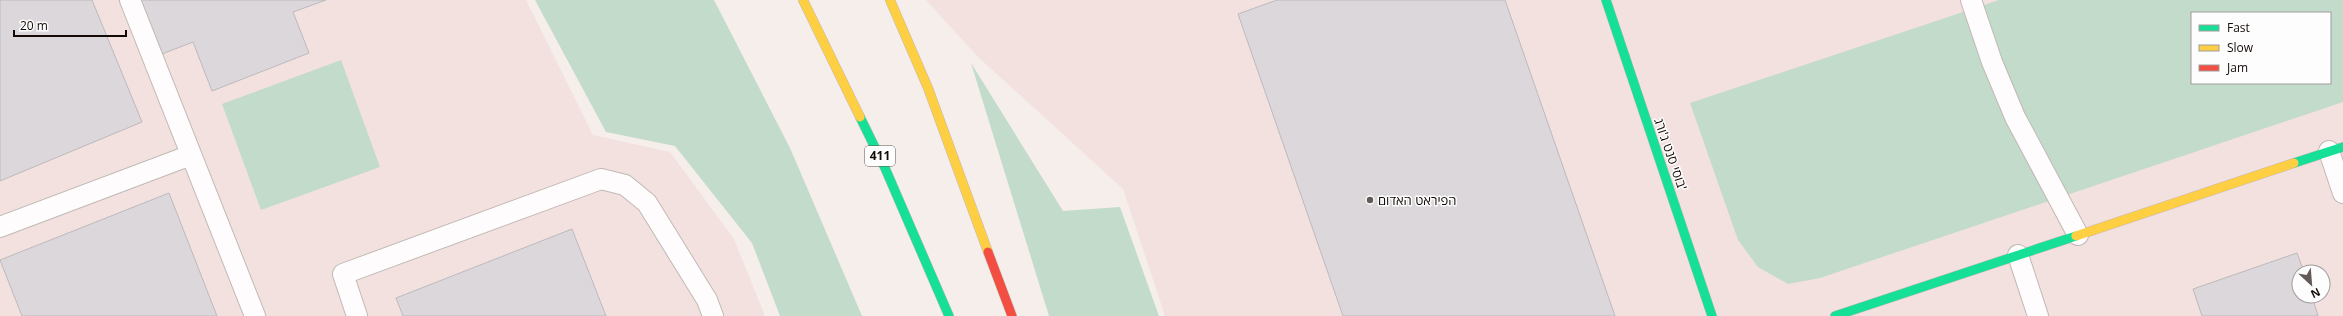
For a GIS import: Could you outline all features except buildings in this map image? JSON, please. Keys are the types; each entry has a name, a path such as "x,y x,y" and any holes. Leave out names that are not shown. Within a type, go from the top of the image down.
{"street":[{"name":"411","path":"803,0 885,168 949,316"},
{"path":"890,0 928,88 1012,316"},
{"name":"בוסי סנט ג'ורג'","path":"1606,0 1712,316"},
{"path":"1835,316 2336,149"}],"lane":[{"path":"130,0 255,316"},
{"path":"1971,0 1992,62 2015,117 2078,235"},
{"path":"2336,149 2343,193"},
{"path":"0,227 191,154"},
{"path":"357,316 343,274 601,179 625,185 647,203 707,300 713,316"},
{"path":"2018,255 2038,316"}],"shaded area":[{"path":"0,0 526,0 593,135 670,152 734,239 765,316 0,316"},
{"path":"926,0 2343,0 2343,316 1165,316 1123,189 978,57"}],"green space":[{"path":"535,0 714,0 790,148 862,316 780,316 752,243 675,146 606,132"},
{"path":"1999,0 2343,0 2343,102 1820,278 1788,284 1758,267 1738,240 1690,103"},
{"path":"341,60 380,167 261,210 222,104"},
{"path":"971,63 1063,211 1120,207 1159,316 1049,316"}],"traffic: fast":[{"path":"1606,0 1712,316"},
{"path":"860,117 885,168 949,316"},
{"path":"2294,163 2343,147"},
{"path":"1835,316 2076,236"}],"traffic: slow":[{"path":"803,0 860,117"},
{"path":"890,0 928,88 988,252"},
{"path":"2076,236 2294,163"}],"traffic: jam":[{"path":"988,252 1012,316"}],"place":[{"name":"הפיראט האדום","path":"1370,200"}]}
